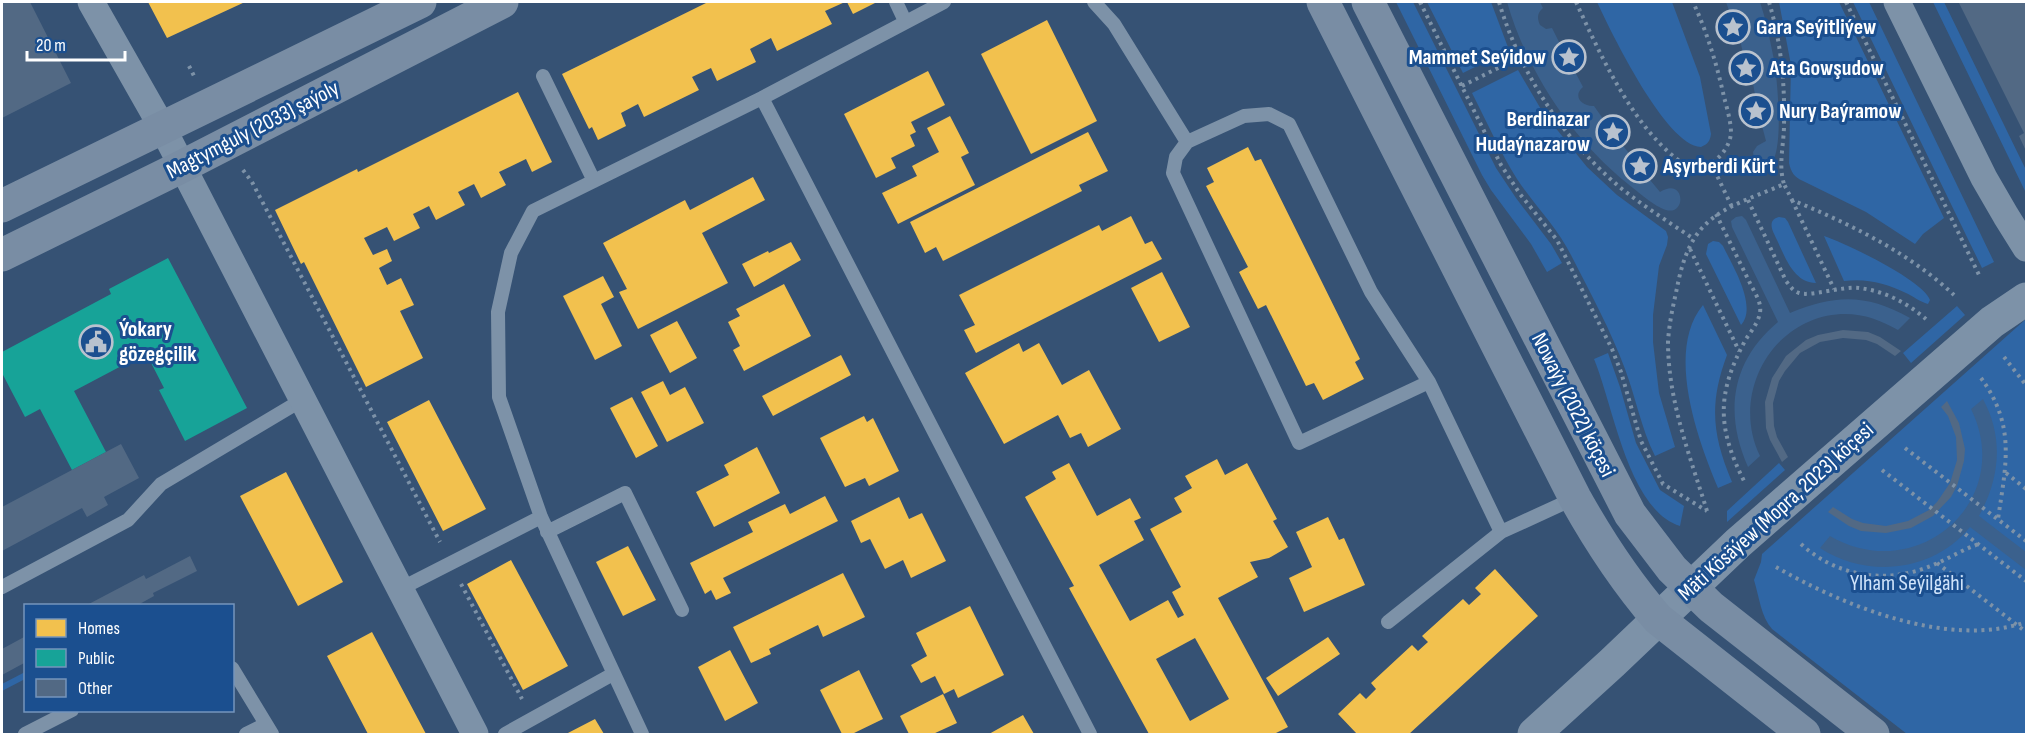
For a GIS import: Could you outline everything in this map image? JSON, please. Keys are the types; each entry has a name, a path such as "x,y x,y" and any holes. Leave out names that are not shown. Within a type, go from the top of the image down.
{"main road":[{"name":"Magtymguly (2033) şaýoly","path":"2,206 420,2"},
{"name":"Magtymguly (2033) şaýoly","path":"2,255 181,167 502,2"},
{"name":"Nowaýy (2022) köçesi","path":"1323,2 1598,540 1658,619 1803,735"},
{"name":"Nowaýy (2022) köçesi","path":"1368,2 1630,514 1672,569 1690,588 1873,735"}],"street":[{"path":"91,2 162,127 475,735"},
{"path":"1897,2 1984,178 2026,248"},
{"name":"Mäti Kösäýew (Mopra, 2023) köçesi","path":"1534,735 1738,543 1992,322 2026,299"}],"lane":[{"path":"896,2 905,21"},
{"path":"642,735 547,532 499,397 498,312 511,253 533,211 762,98 944,2"},
{"path":"1094,2 1114,24 1187,142"},
{"path":"543,76 594,181"},
{"path":"762,98 1090,735"},
{"path":"1429,382 1299,443 1173,173 1176,157 1187,142 1244,116 1269,114 1289,124 1371,292 1429,382 1501,532"},
{"path":"2,587 128,520 161,484 302,400"},
{"path":"547,532 625,492 682,610"},
{"path":"1388,622 1501,532 1575,498"},
{"path":"400,590 541,517"},
{"path":"234,671 269,729 246,735"},
{"path":"505,735 613,674"},
{"path":"25,735 70,712"}],"path":[{"path":"1420,2 1510,179 1557,240 1607,339 1621,372 1641,441 1663,484 1707,511 1680,424 1669,365 1668,341 1679,277 1694,238 1716,214 1784,184"},
{"path":"1499,2 1520,57 1552,112 1593,162 1636,200 1694,238"},
{"path":"1576,2 1614,78 1650,131 1678,160 1694,166 1711,163 1725,152 1731,135 1718,72 1693,2"},
{"path":"1769,2 1777,27 1782,63 1785,128 1781,175 1834,289"},
{"path":"1846,2 1980,278"},
{"path":"1462,86 1520,57"},
{"path":"237,162 252,182 532,719"},
{"path":"1711,163 1732,207"},
{"path":"1748,200 1786,281 1793,290 1808,294 1834,289 1861,288 1888,296 1914,309 1926,319"},
{"path":"1792,200 1840,220 1881,242 1954,295"},
{"path":"1716,214 1760,305 1756,324 1739,352 1729,377 1724,403 1724,420 1731,455 1745,483"},
{"path":"1690,249 1739,352"},
{"path":"2004,357 2026,386"},
{"path":"1981,378 2002,416 2007,451 1998,520"},
{"path":"1905,448 2026,541"},
{"path":"1882,470 2026,581"},
{"path":"2005,473 2026,489"},
{"path":"1802,544 1812,554 1832,566 1877,576 1912,572 1979,544"},
{"path":"1937,563 2026,632"},
{"path":"1776,567 1832,596 1903,621 1966,631 1992,631 2026,622"}],"green space":[{"path":"1396,2 1413,2 1496,168 1551,244 1562,263 1547,272 1531,244 1482,175"},
{"path":"1427,2 1491,2 1509,50 1463,73"},
{"path":"1597,2 1672,2 1700,77 1711,134 1705,145 1701,147 1687,142 1656,109 1627,61"},
{"path":"1779,2 1839,2 1944,218 1923,234 1915,244 1866,212 1800,179 1792,172 1789,163 1791,65"},
{"path":"1853,2 1869,2 1994,262 1982,268"},
{"path":"1933,2 1944,2 2026,170 2026,193"},
{"path":"1518,70 1542,111 1587,167 1617,195 1666,231 1667,245 1659,266 1653,315 1653,342 1659,393 1675,447 1655,456 1629,380 1593,299 1560,236 1511,169 1472,93"},
{"path":"1779,217 1785,218 1788,222 1816,283 1802,279 1787,261 1772,227 1772,222"},
{"path":"1824,236 1865,254 1899,273 1924,292 1930,300 1928,304 1883,284 1860,280 1844,281"},
{"path":"1713,241 1723,246 1742,286 1747,307 1741,325 1706,254 1708,244"},
{"path":"1703,305 1727,355 1717,388 1715,419 1720,449 1732,482 1718,488 1694,421 1686,370 1686,346 1692,324"},
{"path":"1957,306 1965,315 1911,363 1903,353"},
{"name":"Ylham Seýilgähi","path":"2026,319 2026,734 1907,734 1772,629 1763,612 1754,580 1762,554"},
{"path":"1608,353 1636,443 1660,490 1684,506 1680,526 1662,516 1647,499 1635,478 1594,359"},
{"path":"1779,463 1785,470 1727,522 1727,511"},
{"path":"24,673 24,680 2,691 2,684"}],"shaded area":[{"path":"1507,2 1540,2 1543,8 1538,16 1540,25 1546,29 1552,28 1562,48 1557,59 1561,65 1573,68 1583,87 1578,94 1582,103 1594,106 1606,123 1602,132 1604,139 1611,143 1619,141 1633,158 1629,167 1632,174 1638,177 1646,175 1660,192 1668,188 1678,192 1680,203 1677,207 1673,210 1666,210 1657,206 1607,166 1588,146 1554,102 1539,78 1526,53"},
{"path":"1726,2 1760,2 1766,23 1775,69 1779,118 1777,150 1773,161 1767,166 1757,162 1753,152 1757,146 1766,141 1761,122 1767,111 1765,103 1756,100 1752,78 1757,67 1755,61 1744,57 1739,36 1743,33 1744,26 1741,19 1731,16"},
{"path":"1742,216 1746,220 1790,313 1822,302 1851,299 1880,304 1910,318 1898,330 1864,316 1841,314 1816,319 1795,329 1777,344 1763,363 1754,385 1750,408 1752,432 1760,456 1748,467 1740,447 1736,427 1736,389 1750,354 1762,337 1778,322 1732,227 1731,221"},
{"path":"1983,399 1994,428 1997,458 1991,487 1979,516 2026,552 2026,570 1970,527 1938,554 1919,562 1899,566 1879,567 1858,564 1838,558 1820,548 1830,536 1863,549 1895,550 1925,542 1950,526 1969,503 1980,474 1981,443 1971,409"}],"building: Homes":[{"path":"148,2 245,2 167,38"},
{"path":"708,2 845,2 825,11 832,24 777,51 771,38 750,49 756,62 717,81 711,68 692,77 699,90 644,117 638,104 621,113 626,126 598,140 592,127 589,129 562,74"},
{"path":"847,2 877,2 853,14"},
{"path":"1047,20 1097,121 1031,154 981,54"},
{"path":"928,71 945,105 911,122 916,132 910,135 915,146 891,158 896,168 876,178 844,114"},
{"path":"518,92 552,162 532,172 526,159 499,172 506,185 481,198 474,184 458,192 465,205 436,220 429,206 413,214 420,228 394,241 387,227 364,238 373,255 387,249 392,261 379,268 387,285 401,278 414,305 400,311 423,358 366,387 304,262 301,264 275,210 357,169 358,172"},
{"path":"950,116 969,153 961,157 975,185 898,224 882,193 917,176 912,166 939,152 927,128"},
{"path":"1088,132 1108,171 1079,185 1082,191 943,261 936,247 925,253 910,222"},
{"path":"1248,147 1255,161 1261,159 1360,359 1355,362 1364,379 1323,400 1314,383 1306,386 1266,305 1258,309 1239,272 1248,267 1206,186 1214,182 1207,168"},
{"path":"753,177 765,200 702,233 728,283 638,329 619,292 627,289 603,243 685,200 690,210"},
{"path":"1131,216 1145,244 1152,241 1162,259 976,353 964,330 975,325 959,295 1099,225 1102,231"},
{"path":"791,242 801,260 754,287 742,264"},
{"path":"1162,272 1190,327 1159,342 1131,288"},
{"path":"603,276 614,297 601,304 622,346 595,360 563,296"},
{"path":"784,284 811,336 744,371 733,350 740,346 728,322 740,316 736,309"},
{"path":"677,321 697,358 670,373 650,335"},
{"path":"1019,343 1023,352 1039,343 1062,385 1089,370 1121,429 1088,447 1081,433 1070,438 1058,415 1004,444 965,373"},
{"path":"841,355 851,375 773,416 762,396"},
{"path":"663,381 670,395 685,387 704,423 667,442 641,392"},
{"path":"632,397 658,446 636,458 610,408"},
{"path":"429,400 486,509 443,531 387,422"},
{"path":"864,416 867,422 873,418 899,471 869,486 865,478 845,487 820,438"},
{"path":"757,447 780,493 714,527 696,492 729,475 724,465"},
{"path":"1217,459 1225,475 1247,463 1277,519 1273,521 1288,547 1269,558 1250,562 1258,577 1218,598 1288,727 1274,734 1149,734 1069,588 1074,586 1025,497 1056,479 1052,472 1069,463 1097,516 1130,498 1141,518 1134,521 1144,540 1099,565 1130,621 1168,600 1178,618 1184,615 1172,592 1181,587 1150,529 1182,512 1174,498 1192,488 1185,476","holes":["1195,638 1229,699 1190,721 1156,659"]},
{"path":"286,472 343,582 298,606 240,496"},
{"path":"825,496 838,521 723,578 731,593 716,600 711,590 705,594 690,563 753,532 748,522 785,504 790,514"},
{"path":"899,497 909,519 922,513 946,561 911,578 903,560 885,569 870,539 861,543 851,521"},
{"path":"1328,517 1339,540 1344,538 1365,585 1304,612 1289,578 1312,567 1296,532"},
{"path":"628,546 656,600 623,616 596,562"},
{"path":"511,560 568,666 523,690 467,584"},
{"path":"1495,569 1538,616 1409,734 1357,734 1338,714 1360,693 1366,699 1376,689 1371,683 1412,645 1418,651 1428,642 1422,636 1463,599 1469,605 1481,594 1475,588"},
{"path":"843,573 865,617 823,637 818,625 769,649 771,654 751,663 733,627"},
{"path":"970,606 1004,675 958,698 954,689 944,694 935,676 921,683 911,665 927,656 916,633"},
{"path":"372,632 426,734 368,734 327,656"},
{"path":"1328,637 1340,654 1278,696 1266,678"},
{"path":"730,650 758,703 725,721 698,667"},
{"path":"859,670 883,719 852,734 842,734 820,690"},
{"path":"943,694 957,723 933,734 909,734 900,716"},
{"path":"1023,715 1034,734 989,734"},
{"path":"595,719 604,734 566,734"}],"building: Public":[{"path":"168,258 247,408 185,441 159,390 164,388 146,353 74,391 106,452 72,470 40,409 25,417 2,373 2,352 111,294 109,289"}],"building: Other":[{"path":"2,2 30,2 71,83 2,118"},
{"path":"2025,2 2026,4 2026,151 2019,136 2024,133 1959,3"},
{"path":"1843,330 1868,332 1901,351 1895,356 1877,344 1866,340 1843,338 1820,342 1800,353 1779,381 1773,403 1777,437 1788,457 1782,462 1766,428 1765,402 1772,378 1786,356 1806,340"},
{"path":"1947,401 1959,423 1965,449 1964,461 1957,486 1951,497 1933,516 1911,528 1886,533 1861,531 1828,512 1833,507 1863,523 1886,526 1908,521 1929,510 1950,483 1957,460 1956,437 1948,416 1941,407"},
{"path":"121,444 139,478 104,497 108,505 87,517 82,508 2,551 2,507"},
{"path":"190,556 197,571 153,593 154,596 140,604 89,604 144,575 146,579"},
{"path":"24,637 24,663 2,675 2,649"}],"place":[{"name":"Gara Seýitliýew","path":"1733,27"},
{"name":"Mammet Seýidow","path":"1569,57"},
{"name":"Ata Gowşudow","path":"1746,68"},
{"name":"Nury Baýramow","path":"1756,111"},
{"name":"Berdinazar Hudaýnazarow","path":"1613,132"},
{"name":"Aşyrberdi Kürt","path":"1640,166"},
{"name":"Ýokary gözegçilik","path":"96,342"}]}
